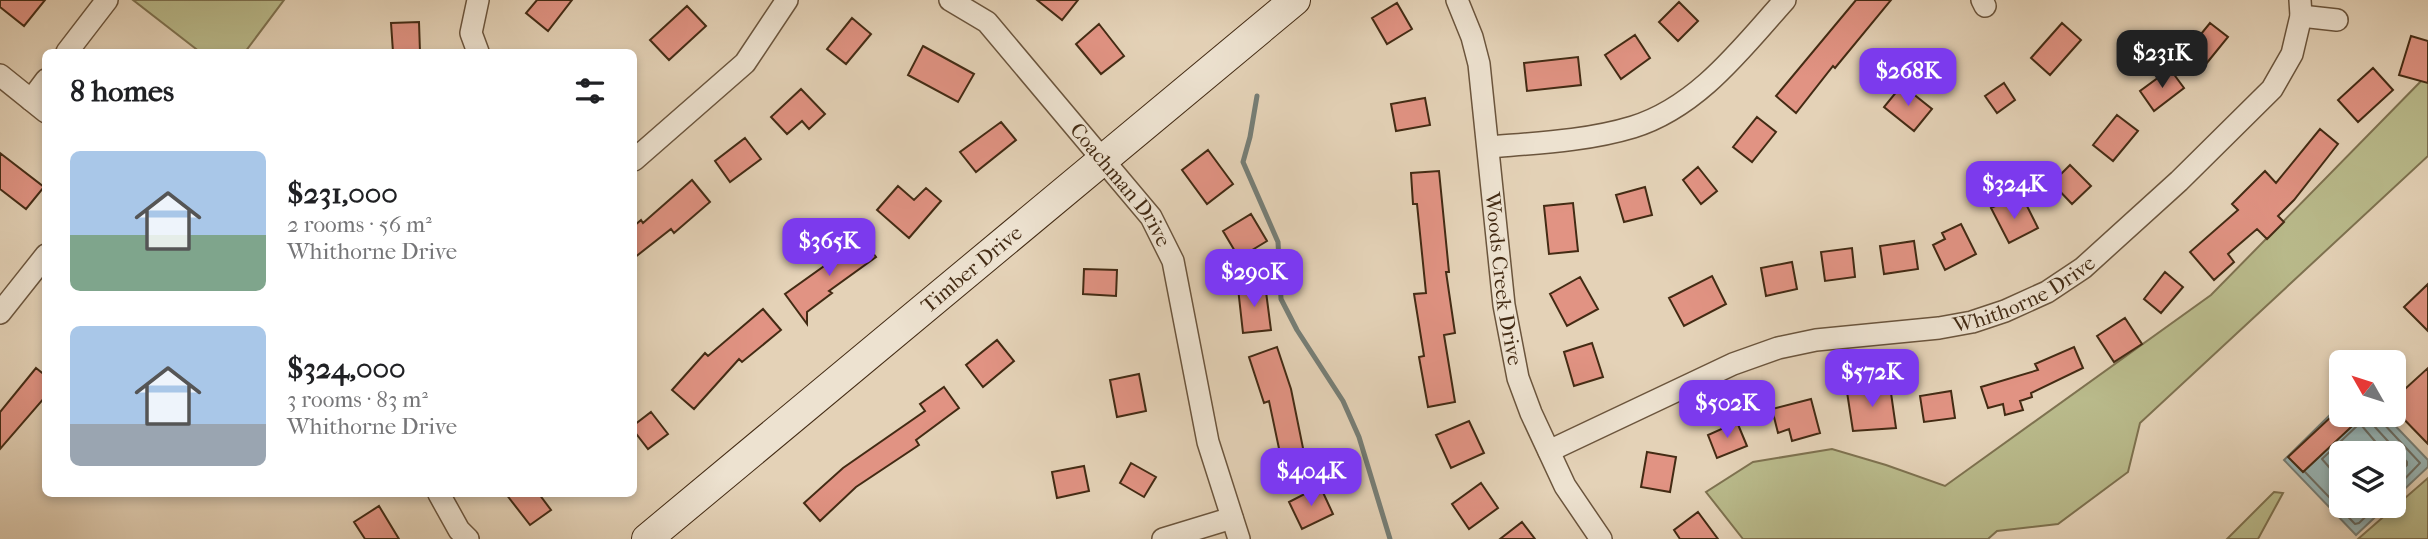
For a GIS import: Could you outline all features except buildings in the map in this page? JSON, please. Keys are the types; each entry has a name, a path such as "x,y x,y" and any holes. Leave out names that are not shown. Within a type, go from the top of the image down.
{"main road":[{"name":"Timber Drive","path":"653,537 1295,0"}],"street":[{"path":"69,49 107,0"},
{"path":"477,49 471,33 478,0"},
{"path":"637,157 745,63 787,0"},
{"name":"Coachman Drive","path":"950,0 987,22 1151,217 1173,261 1208,442 1239,539"},
{"name":"Woods Creek Drive","path":"1457,0 1472,37 1479,64 1504,305 1518,377 1565,486 1601,539"},
{"path":"1489,147 1602,134 1635,126 1664,113 1717,75 1785,0"},
{"path":"2301,8 2337,20"},
{"name":"Whithorne Drive","path":"1549,451 1733,364 1778,348 1816,340 1939,328 1972,322 2047,292 2084,268 2189,172 2272,89 2292,54 2301,8"},
{"path":"0,75 38,106"},
{"path":"0,313 42,260"},
{"path":"441,497 467,539"},
{"path":"1164,539 1232,518"}],"green space":[{"path":"133,0 284,0 247,49 196,49"},
{"path":"2428,74 2428,156 2140,423 2128,472 2058,524 1997,531 1988,539 1743,539 1706,492 1753,462 1832,449 1945,486 2211,295"},
{"path":"2428,478 2428,539 2358,539 2382,518 2406,518 2406,497"},
{"path":"2274,492 2283,493 2258,539 2227,539"}],"water":[{"path":"2329,416 2329,427 2396,427 2428,460 2428,467 2406,488 2406,441 2329,441 2329,507 2284,460"},
{"path":"2340,518 2374,518 2356,535"}],"waterway":[{"path":"1257,96 1243,162 1278,242 1281,299 1297,330 1343,401 1359,437 1390,539"}]}
